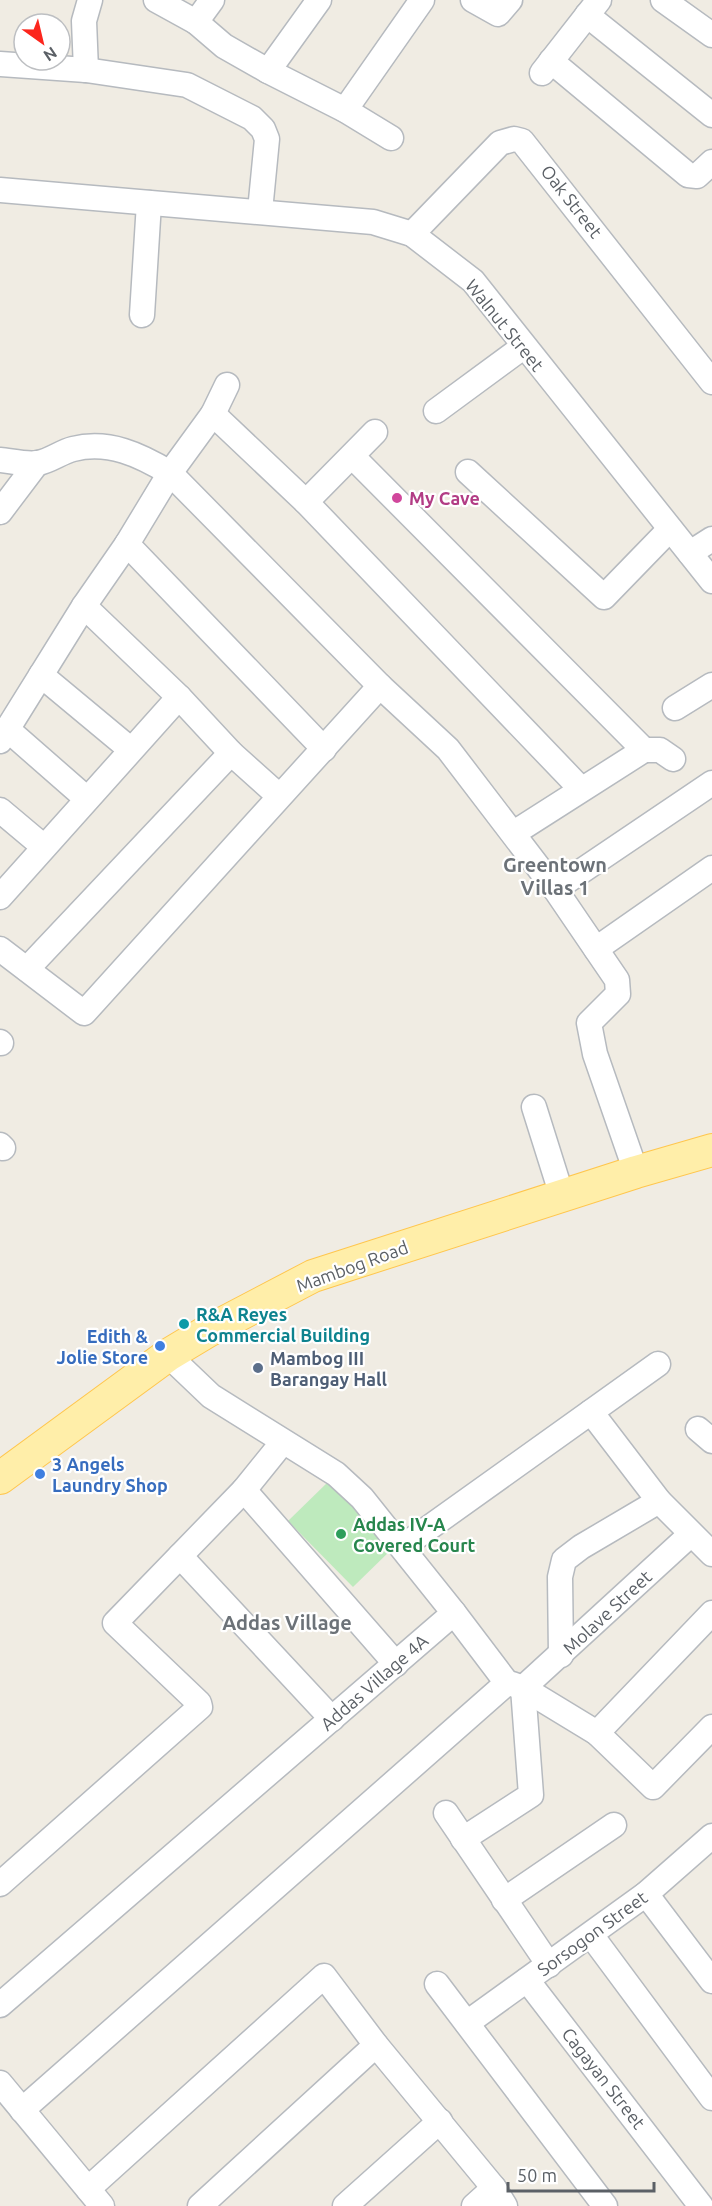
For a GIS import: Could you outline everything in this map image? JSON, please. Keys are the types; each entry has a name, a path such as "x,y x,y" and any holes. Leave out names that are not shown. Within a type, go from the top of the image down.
{"main road":[{"name":"Mambog Road","path":"0,1478 168,1355 208,1331 313,1276 636,1172 712,1150"}],"street":[{"path":"86,69 84,21 90,0"},
{"path":"156,0 196,22 224,46 345,110 390,138"},
{"path":"196,22 212,0"},
{"path":"268,71 320,0"},
{"path":"345,110 422,0"},
{"path":"473,0 504,7"},
{"path":"663,0 712,35"},
{"path":"712,115 593,7 547,67 688,175 697,176 712,162"},
{"path":"0,63 86,69 187,85 252,118 263,129 267,138 261,211"},
{"name":"Oak Street","path":"412,234 500,143 514,139 522,141 712,382"},
{"name":"Walnut Street","path":"0,190 373,222 412,234 473,281 523,347 712,581"},
{"path":"142,315 149,203"},
{"path":"436,411 523,347"},
{"path":"87,799 4,735 170,473 213,414 227,385"},
{"path":"213,414 306,502 581,789"},
{"path":"306,502 353,457 375,432"},
{"path":"0,512 37,464 72,449 91,446 118,448 135,454 170,473 380,686 448,749 555,889 616,980 618,994 589,1023 595,1054 636,1172"},
{"path":"353,457 644,750"},
{"path":"0,460 37,464"},
{"path":"468,472 604,597 670,529"},
{"path":"690,553 712,539"},
{"path":"127,544 324,748"},
{"path":"84,606 179,697 231,753 279,796"},
{"path":"41,675 130,749"},
{"path":"675,708 712,685"},
{"path":"0,949 84,1013 380,686"},
{"path":"0,896 179,697"},
{"path":"514,833 644,750 660,750 673,759"},
{"path":"27,969 231,753"},
{"path":"555,889 712,783"},
{"path":"0,810 44,847"},
{"path":"596,949 712,868"},
{"path":"534,1107 562,1196"},
{"path":"168,1355 211,1395 282,1443 336,1474 362,1498 515,1685 597,1733 653,1787 712,1727"},
{"path":"402,1547 658,1364"},
{"path":"591,1412 659,1501 690,1535 712,1554"},
{"path":"0,1884 200,1707 199,1703 115,1623 244,1490 282,1443"},
{"path":"244,1490 396,1664"},
{"path":"561,1655 561,1577 564,1560 581,1546 659,1501"},
{"name":"Molave Street","path":"22,2110 515,1685 561,1655 690,1535"},
{"path":"180,1556 332,1719"},
{"name":"Addas Village 4A","path":"0,2005 454,1613"},
{"path":"597,1733 712,1613"},
{"path":"463,1839 531,1795 515,1685"},
{"path":"446,1813 549,1965"},
{"path":"504,1900 614,1825"},
{"name":"Sorsogon Street","path":"466,2023 591,1935 709,1847"},
{"path":"646,1894 712,1981"},
{"path":"591,1935 709,2088"},
{"path":"0,2084 95,2198 324,1976 376,2045 500,2197 474,2206"},
{"name":"Cagayan Street","path":"527,1980 701,2206"},
{"path":"437,1984 606,2206"},
{"path":"200,2206 376,2045"},
{"path":"345,2206 440,2121"}],"green space":[{"name":"Addas IV-A Covered Court","path":"329,1481 394,1547 353,1587 288,1521"}],"place":[{"name":"My Cave","path":"397,498"},
{"name":"R&A Reyes Commercial Building","path":"184,1324"},
{"name":"Edith & Jolie Store","path":"160,1346"},
{"name":"Mambog III Barangay Hall","path":"258,1368"},
{"name":"3 Angels Laundry Shop","path":"40,1474"},
{"name":"Addas IV-A Covered Court","path":"341,1534"}],"district":[{"name":"Greentown Villas 1","path":"555,876"},
{"name":"Addas Village","path":"287,1622"}]}
